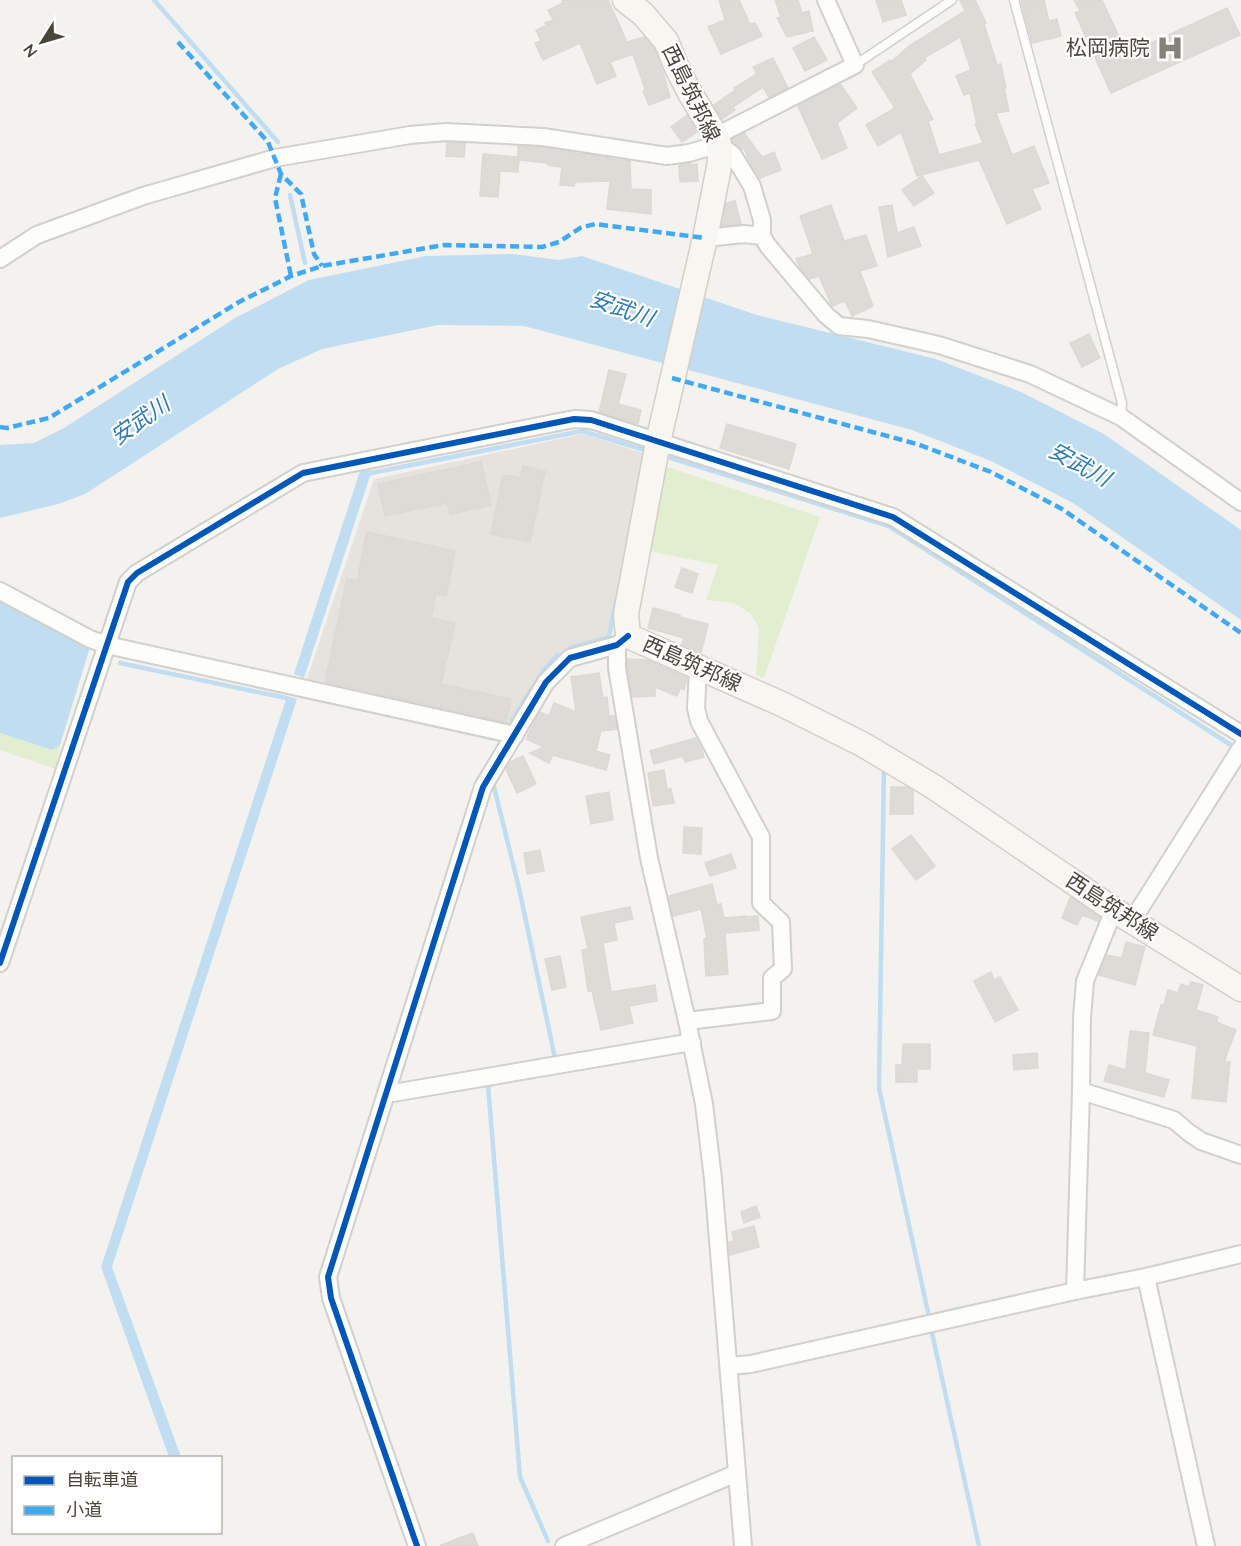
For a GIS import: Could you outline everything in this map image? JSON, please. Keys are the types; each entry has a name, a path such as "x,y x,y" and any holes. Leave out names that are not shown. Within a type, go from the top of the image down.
{"main road":[{"name":"西島筑邦線","path":"624,0 643,14 666,40 686,84 717,140 720,162 658,442 622,641 698,667 784,705 862,744 934,787 1123,915 1241,989"}],"street":[{"path":"0,259 37,235 143,196 275,158 399,137 447,132 520,136 667,156 689,153 855,65 826,0"},
{"path":"717,140 733,155 752,186 762,220 762,236 768,246 826,315 839,326 868,329 939,345 1030,374 1121,417 1241,502"},
{"path":"705,238 744,234 762,236"},
{"path":"0,963 128,582 137,573 303,473 573,419 591,420 893,517 1241,734"},
{"path":"0,591 90,639 107,645 514,735"},
{"path":"417,1546 331,1298 328,1277 483,787 546,682 570,658 622,641 617,668 647,847 704,1104 711,1157 743,1546"},
{"path":"687,1021 772,1011 772,978 783,969 781,922 761,903 761,837 699,721 696,708 698,667"},
{"path":"1075,1291 1082,1018 1085,981 1123,915 1241,748"},
{"path":"387,1091 393,1093 692,1042"},
{"path":"1081,1091 1174,1120 1201,1141 1241,1155"},
{"path":"729,1366 751,1364 1241,1254"},
{"path":"1146,1277 1206,1546"},
{"path":"564,1546 737,1473"}],"lane":[{"path":"855,65 952,0"},
{"path":"1014,0 1122,403 1121,417"}],"shaded area":[{"path":"583,434 649,455 610,638 567,652 510,727 306,682 374,479"}],"green space":[{"path":"667,467 820,517 764,678 756,675 759,628 751,614 734,603 706,600 718,565 645,550"},
{"path":"0,733 52,750 60,745 56,769 0,750"}],"water":[{"name":"安武川","path":"513,254 559,260 582,256 757,315 936,359 1021,392 1104,434 1241,530 1241,620 1073,503 991,461 912,430 524,326 438,325 322,349 278,369 85,494 58,504 0,518 0,445 34,443 64,428 235,318 309,280 426,256"},
{"path":"372,470 304,678 294,674 360,471"},
{"path":"0,600 90,647 60,745 52,750 0,733"},
{"path":"287,696 297,699 112,1267 181,1456 169,1456 101,1267"}],"building":[{"path":"562,0 608,0 627,42 644,37 654,48 670,97 649,105 633,54 610,62 616,76 597,84 580,43 543,60 535,43 541,41 536,30 553,20 548,10 563,3"},
{"path":"719,0 739,0 750,24 755,23 762,36 721,54 708,27 725,20"},
{"path":"775,0 798,0 802,13 809,11 813,31 787,37 777,18 781,17"},
{"path":"876,0 901,0 906,15 883,22"},
{"path":"960,0 975,0 986,23 984,24 997,65 1001,64 1009,111 996,113 1012,155 1034,146 1049,183 1032,189 1041,209 1007,224 979,160 917,176 901,132 878,146 866,125 895,108 872,72 890,60 891,62 909,46 965,11","holes":["960,37 971,70 956,76 964,95 970,93 977,124 975,124 983,143 939,155 928,121 933,119 910,74 926,60 924,58"]},
{"path":"1021,0 1044,0 1049,21 1057,19 1061,36 1032,43"},
{"path":"1074,0 1102,0 1127,54 1227,8 1240,35 1111,93 1075,13 1080,11"},
{"path":"814,37 827,60 805,71 793,48"},
{"path":"773,58 788,88 769,97 763,87 733,107 735,110 722,119 714,105 735,90 734,88 757,74 753,67"},
{"path":"840,84 857,108 837,123 847,148 822,159 798,106"},
{"path":"687,115 697,132 682,142 671,127"},
{"path":"744,133 762,157 774,152 781,170 760,178 744,148 742,150 733,142 732,139"},
{"path":"447,143 465,143 464,157 446,156"},
{"path":"518,146 542,147 630,161 631,189 651,190 651,214 607,209 610,181 575,182 574,186 560,185 562,167 548,165 548,163 519,160 518,172 500,171 498,197 480,196 483,154 518,157"},
{"path":"690,163 690,165 697,164 698,181 680,182 679,165"},
{"path":"922,176 934,193 914,206 902,190"},
{"path":"735,201 741,224 722,226 726,203"},
{"path":"831,205 844,241 866,235 877,266 860,271 873,306 852,316 845,301 832,306 819,276 809,279 796,259 813,254 800,216"},
{"path":"892,205 897,233 914,227 921,246 888,257 879,207"},
{"path":"1089,334 1100,358 1082,367 1070,343"},
{"path":"609,370 626,374 618,404 641,410 638,424 599,412"},
{"path":"727,424 796,444 789,469 720,448"},
{"path":"481,462 491,505 450,514 447,503 385,516 378,484"},
{"path":"523,466 545,471 530,542 491,534 503,475 521,478"},
{"path":"367,532 455,551 446,596 436,594 431,618 455,623 441,684 511,699 506,722 325,682 347,579 357,581"},
{"path":"682,568 698,574 692,593 675,587"},
{"path":"653,608 708,624 701,653 682,644 684,638 648,628"},
{"path":"627,659 647,660 687,678 684,690 680,688 677,696 655,687 655,696 632,697"},
{"path":"599,673 603,698 607,697 609,716 614,716 617,729 601,731 596,751 610,755 606,770 553,755 549,763 530,753 544,747 526,739 540,712 549,716 554,703 576,712 571,677"},
{"path":"696,738 704,757 685,762 683,756 654,764 650,751"},
{"path":"523,756 536,784 517,793 506,769 510,762"},
{"path":"664,770 667,789 671,789 674,803 653,806 648,773"},
{"path":"891,787 907,787 913,791 913,814 890,814"},
{"path":"609,792 613,820 591,824 586,796"},
{"path":"684,827 702,828 701,854 683,853"},
{"path":"911,835 935,866 916,880 892,849"},
{"path":"540,850 544,871 527,874 524,853"},
{"path":"731,854 736,868 710,876 705,863"},
{"path":"712,884 717,905 721,904 724,918 758,916 759,930 725,933 728,974 706,976 704,939 707,938 701,909 673,916 669,896"},
{"path":"1070,898 1100,917 1098,921 1082,915 1077,925 1062,918"},
{"path":"630,907 633,919 614,923 617,940 603,943 611,992 655,985 657,1001 629,1006 633,1023 601,1030 592,991 588,991 582,950 588,949 581,918"},
{"path":"1126,942 1145,947 1135,985 1099,975 1107,955 1122,958"},
{"path":"560,956 566,987 552,990 545,959"},
{"path":"991,972 994,980 1000,977 1018,1010 995,1022 974,981"},
{"path":"1191,982 1203,985 1196,1010 1218,1017 1216,1022 1236,1030 1224,1062 1230,1062 1226,1102 1192,1098 1197,1046 1153,1035 1161,1005 1164,1005 1168,990 1178,993 1181,984 1189,987"},
{"path":"1130,1031 1149,1033 1145,1073 1169,1080 1164,1097 1104,1081 1109,1065 1126,1070"},
{"path":"903,1044 930,1044 930,1069 917,1069 917,1082 896,1082 896,1065 902,1065"},
{"path":"1037,1053 1038,1068 1014,1070 1013,1055"},
{"path":"756,1206 760,1217 744,1223 741,1212"},
{"path":"754,1226 759,1247 730,1255 729,1242 734,1241 732,1232"},
{"path":"473,1533 478,1546 441,1546 441,1545"}],"waterway":[{"path":"154,0 278,142"},
{"path":"290,195 305,263"},
{"path":"371,473 582,431 645,450"},
{"path":"671,458 889,526 1231,745"},
{"path":"570,648 609,637 616,601"},
{"path":"512,720 544,670 557,655"},
{"path":"120,663 286,698"},
{"path":"884,767 879,1088 928,1312"},
{"path":"493,783 519,888 555,1058"},
{"path":"494,1084 488,1085 520,1477 548,1541"},
{"path":"932,1333 979,1546"}],"marked path":[{"path":"178,42 268,142 281,174 301,194 314,254 322,266"},
{"path":"281,174 275,198 291,276"},
{"path":"0,427 7,428 49,418 239,302 291,276 322,266 444,245 542,247 559,242 580,228 595,224 705,238"},
{"path":"672,378 917,444 991,472 1062,509 1241,633"}],"cycle path":[{"path":"0,963 128,582 137,573 303,473 574,419 591,420 893,517 1241,734"},
{"path":"417,1546 331,1298 328,1277 483,787 546,682 570,658 617,645 628,636"}],"place":[{"name":"松岡病院","path":"1170,48"}]}
